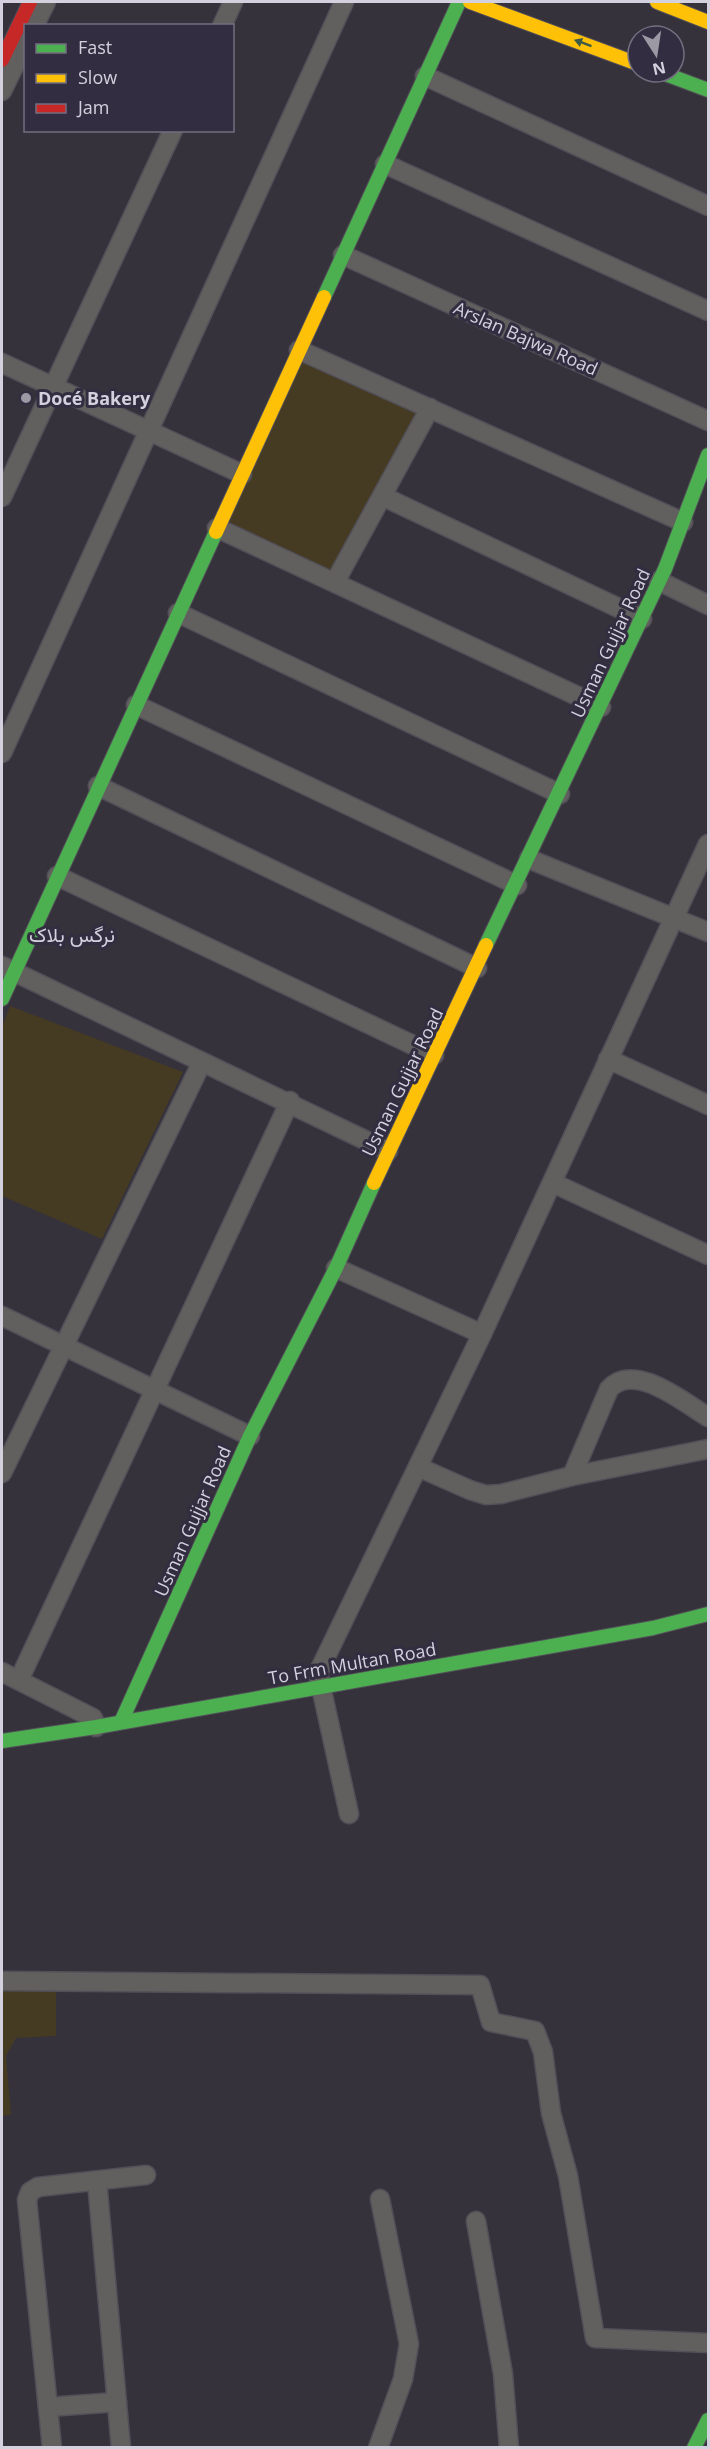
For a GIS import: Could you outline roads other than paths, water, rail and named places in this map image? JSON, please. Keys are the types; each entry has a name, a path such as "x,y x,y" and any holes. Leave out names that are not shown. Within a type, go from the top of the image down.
{"street":[{"path":"2,60 30,2"},
{"path":"35,24 46,2"},
{"path":"223,24 233,2"},
{"path":"2,753 344,2"},
{"path":"2,999 8,969 57,876 459,2"},
{"path":"470,2 626,60"},
{"path":"657,2 708,22"},
{"path":"2,90 24,46"},
{"path":"425,76 708,206"},
{"path":"686,82 708,90"},
{"path":"2,497 172,132"},
{"path":"385,164 708,311"},
{"name":"Arslan Bajwa Road","path":"343,255 708,421"},
{"path":"299,350 683,522"},
{"path":"2,363 242,474"},
{"path":"335,582 430,408"},
{"name":"Usman Gujjar Road","path":"121,1722 250,1436 336,1268 388,1151 517,885 642,619 683,522 708,455"},
{"path":"382,496 642,619"},
{"path":"217,528 601,707"},
{"path":"659,581 708,605"},
{"path":"178,613 560,794"},
{"path":"136,705 517,885"},
{"path":"98,786 477,968"},
{"path":"349,1814 318,1673 482,1334 708,844"},
{"path":"529,859 708,932"},
{"path":"57,876 434,1055"},
{"path":"8,969 202,1062 290,1101 388,1151"},
{"path":"608,1059 708,1105"},
{"path":"2,1473 61,1345 202,1062"},
{"path":"19,1680 290,1101"},
{"path":"553,1183 708,1255"},
{"path":"336,1268 482,1334"},
{"path":"2,1317 250,1436"},
{"path":"572,1476 609,1389 622,1379 642,1379 708,1417"},
{"path":"418,1467 486,1495 501,1494 572,1476 708,1449"},
{"name":"To Frm Multan Road","path":"2,1741 96,1727 653,1628 708,1614"},
{"path":"2,1672 93,1718 96,1727"},
{"path":"2,1981 480,1985 491,2022 535,2031 543,2052 549,2102 568,2176 595,2338 708,2343"},
{"path":"52,2448 27,2200 30,2192 38,2187 146,2175"},
{"path":"97,2181 121,2448"},
{"path":"378,2448 403,2379 409,2344 380,2199"},
{"path":"476,2221 503,2374 509,2448"},
{"path":"48,2407 117,2402"},
{"path":"694,2448 708,2420"}],"place":[{"name":"Docé Bakery","path":"26,398"}],"district":[{"name":"نرگس بلاک","path":"72,934"}]}
